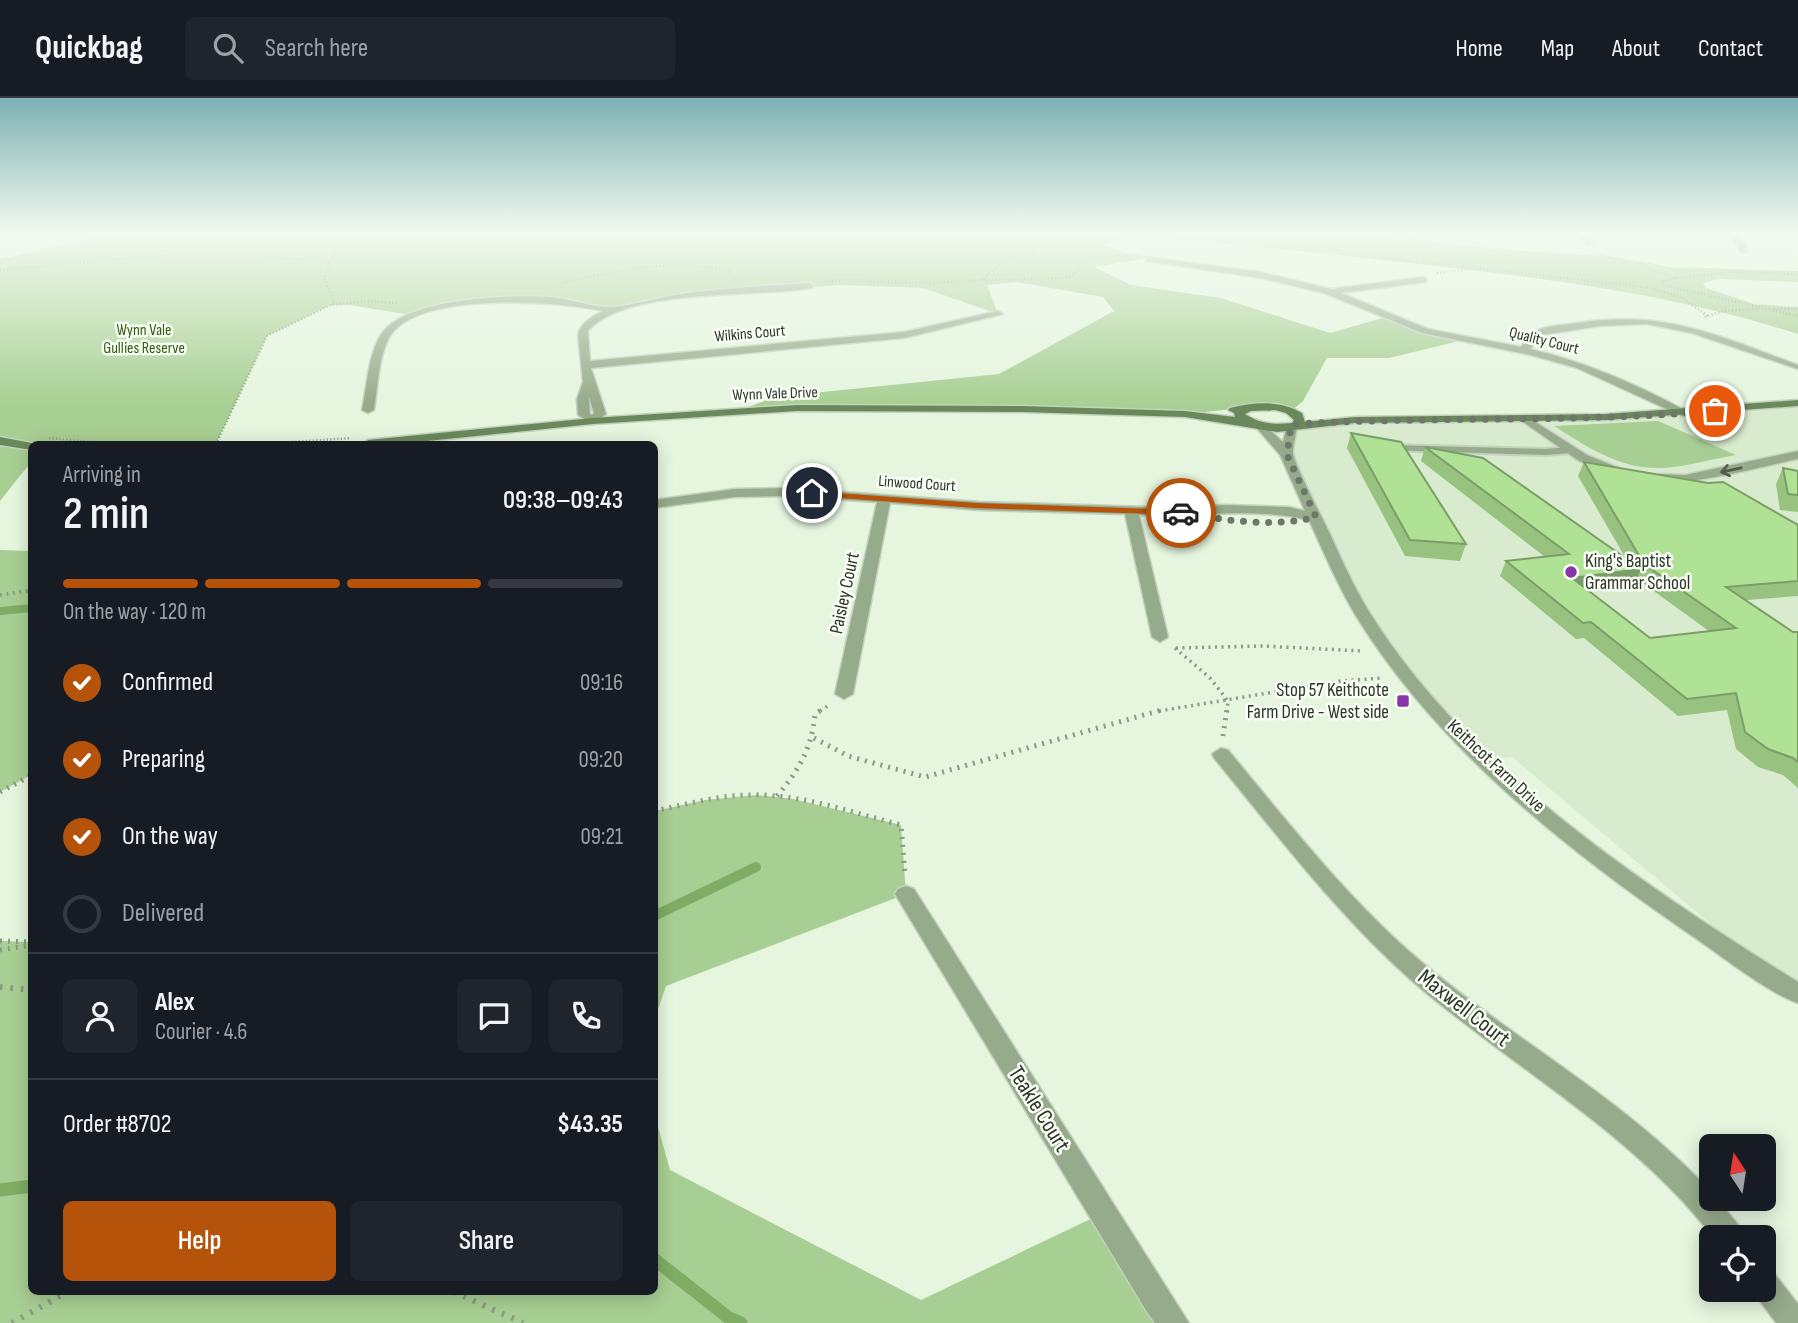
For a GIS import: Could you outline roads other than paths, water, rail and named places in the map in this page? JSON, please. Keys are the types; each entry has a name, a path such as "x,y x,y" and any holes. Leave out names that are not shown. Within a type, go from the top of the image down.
{"main road":[{"path":"1294,425 1355,419 1526,419 1682,413 1798,403"},
{"name":"Wynn Vale Drive","path":"1185,414 1270,405 1291,411"},
{"name":"Wynn Vale Drive","path":"397,441 593,421 739,411 854,407 1185,414 1261,426 1294,425"},
{"path":"1243,408 1240,415 1246,422"},
{"path":"1291,411 1355,419"},
{"path":"1291,411 1300,418 1294,425"},
{"path":"0,441 28,442"}],"street":[{"path":"593,421 584,415 583,399 588,383 583,335 584,327 590,320 611,310 654,299 747,291"},
{"name":"Quality Court","path":"1327,291 1422,330 1524,351 1584,367 1632,387 1682,413"},
{"path":"1330,292 1336,291"},
{"path":"368,410 385,336 388,330 411,317 456,305 522,298 565,301 611,310"},
{"name":"Wilkins Court","path":"586,365 904,335 998,314"},
{"path":"1524,351 1539,333 1562,328 1643,321 1679,328 1795,367"},
{"path":"1526,419 1571,450 1602,466 1642,476 1685,479 1798,455"},
{"path":"1287,455 1294,425"},
{"name":"Keithcot Farm Drive","path":"1261,426 1287,455 1354,597 1387,650 1407,676 1486,760 1563,827 1660,901 1798,994"},
{"name":"Linwood Court","path":"658,504 761,491 1178,512 1231,520 1294,522 1316,517"},
{"name":"Paisley Court","path":"844,694 884,499"},
{"path":"1131,511 1160,637"},
{"name":"Maxwell Court","path":"1221,754 1336,891 1382,940 1420,975 1648,1152 1690,1189 1720,1225"},
{"name":"Teakle Court","path":"906,894 1157,1301 1174,1323"},
{"path":"1776,1299 1794,1323"}],"lane":[{"path":"1380,448 1545,452 1571,450"}],"waterway":[{"path":"0,611 28,608"},
{"path":"658,914 756,867"},
{"path":"0,1190 28,1186"},
{"path":"658,1262 729,1318 741,1323"}],"place":[{"name":"King's Baptist Grammar School","path":"1571,572"},
{"name":"Stop 57 Keithcote Farm Drive - West side","path":"1403,701"}],"park label":[{"name":"Wynn Vale Gullies Reserve","path":"144,339"}]}
